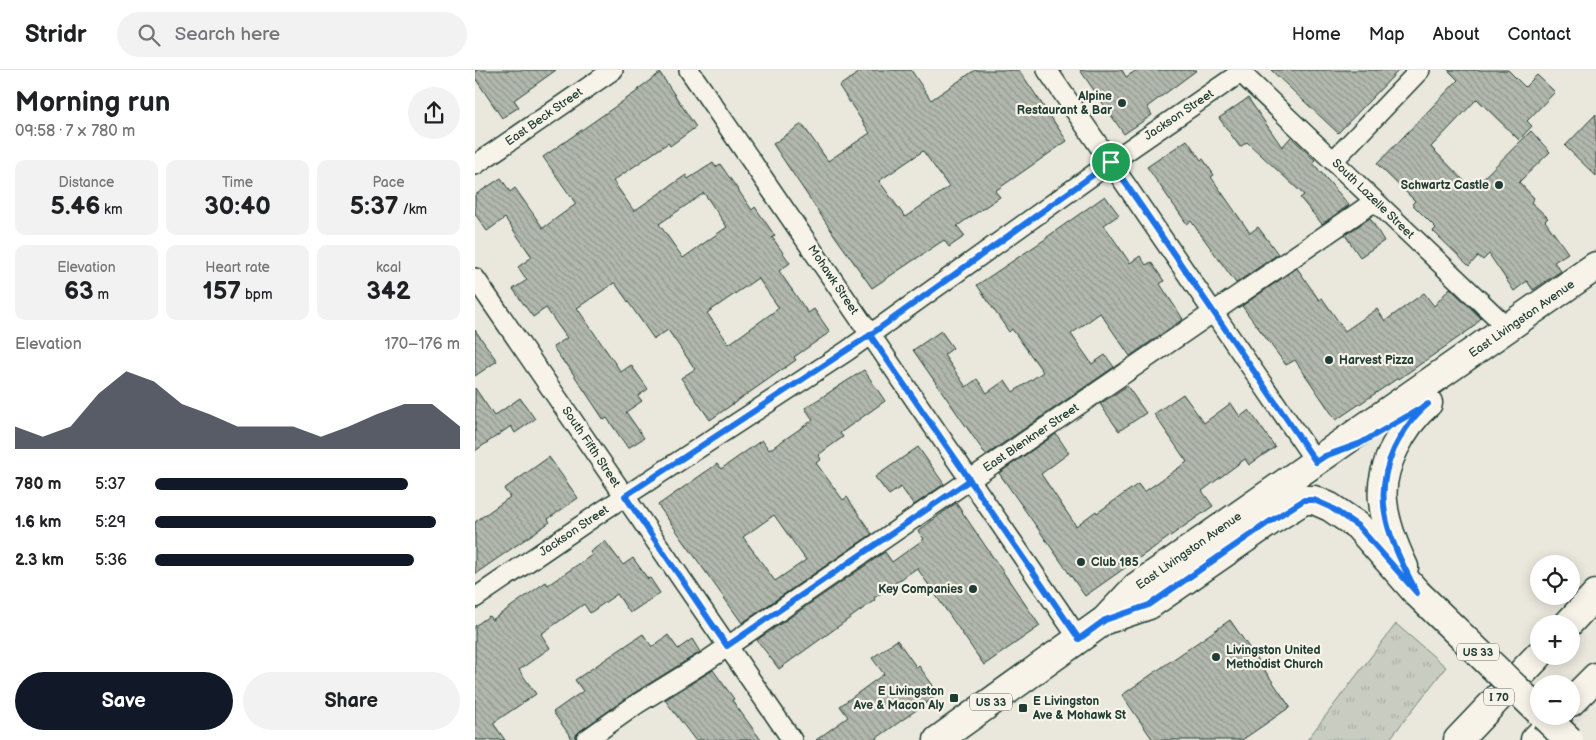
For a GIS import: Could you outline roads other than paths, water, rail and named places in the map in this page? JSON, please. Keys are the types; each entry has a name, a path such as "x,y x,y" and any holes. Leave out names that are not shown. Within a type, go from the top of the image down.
{"main road":[{"name":"East Livingston Avenue","path":"937,740 1105,620 1136,587 1509,329 1596,266"},
{"name":"East Livingston Avenue","path":"1321,459 1361,443 1428,404 1596,287"},
{"path":"1417,593 1400,559 1388,528 1382,499 1385,471 1395,448 1406,427 1416,414 1428,404"},
{"name":"US 33","path":"1105,620 1149,605 1269,522 1304,500 1314,500 1330,507 1358,526 1417,593 1530,702"},
{"path":"1576,615 1596,594"},
{"name":"I 70","path":"1458,740 1530,664"},
{"path":"1580,693 1596,677"},
{"path":"1535,740 1549,725"},
{"path":"1553,725 1569,740"}],"street":[{"name":"East Beck Street","path":"475,165 613,70"},
{"name":"Mohawk Street","path":"689,70 1079,639"},
{"path":"1047,70 1213,312 1321,459"},
{"path":"1333,161 1420,70"},
{"name":"Jackson Street","path":"475,598 625,496 870,335 1239,71"},
{"name":"South Lazelle Street","path":"1239,71 1509,329"},
{"name":"East Blenkner Street","path":"586,740 637,704 705,662 1375,201"},
{"name":"South Fifth Street","path":"475,278 792,740"}],"place":[{"name":"Alpine Restaurant & Bar","path":"1122,103"},
{"name":"Schwartz Castle","path":"1499,185"},
{"name":"Harvest Pizza","path":"1329,360"},
{"name":"Club 185","path":"1081,562"},
{"name":"Key Companies","path":"973,589"},
{"name":"Livingston United Methodist Church","path":"1216,657"},
{"name":"E Livingston Ave & Macon Aly","path":"954,698"},
{"name":"E Livingston Ave & Mohawk St","path":"1023,708"}]}
